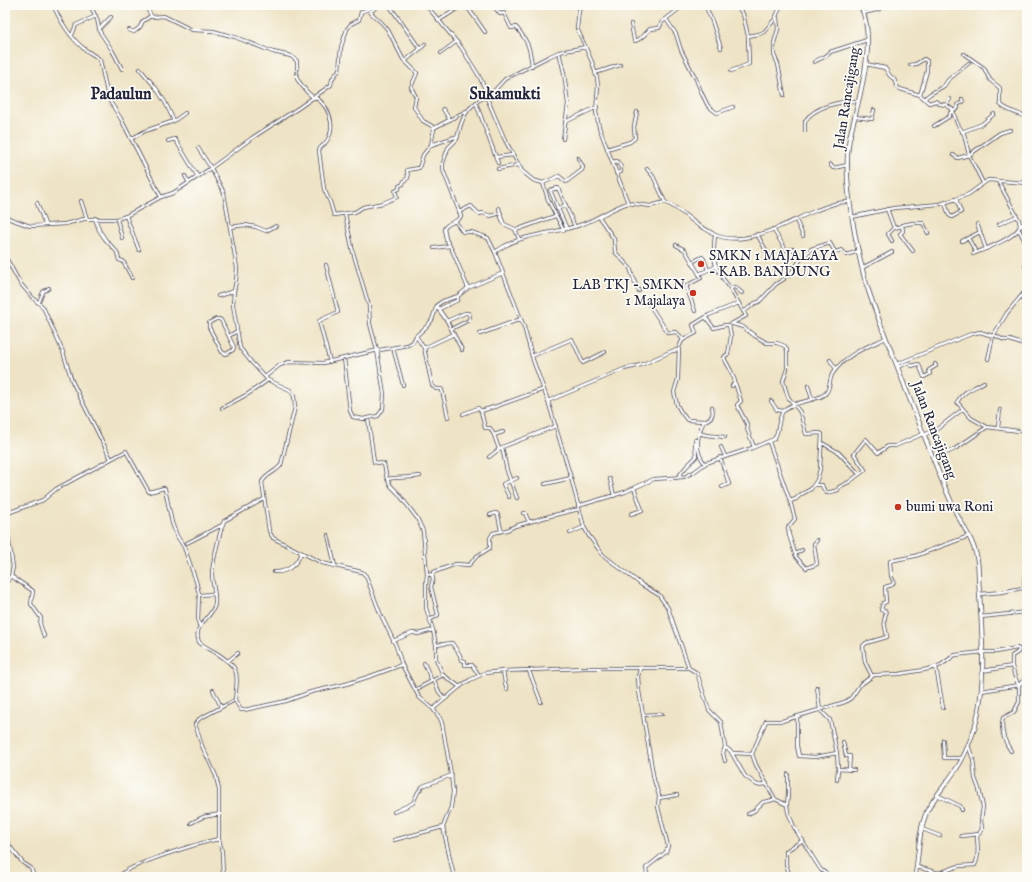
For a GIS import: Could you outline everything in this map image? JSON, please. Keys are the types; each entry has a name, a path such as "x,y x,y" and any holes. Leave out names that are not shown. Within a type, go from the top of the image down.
{"main road":[{"name":"Jalan Rancajigang","path":"860,5 864,13 867,40 866,64 849,142 848,165 852,217 862,268 871,298 933,459 952,504 969,536 978,560 983,652 981,691 977,718 963,758 927,812 922,829 915,877"}],"street":[{"path":"53,5 60,20 82,48 100,60 108,97 161,197"},
{"path":"90,5 96,16 99,29 122,69"},
{"path":"144,5 154,18 164,16 192,30 213,31 235,37 273,52 294,57 297,61 298,79 307,92 324,104 332,123 329,138 325,145 319,150 324,189 334,215 355,212 369,205 383,203 397,197 395,191 399,189 399,186 408,178 407,170 418,168 423,155 431,145 434,128"},
{"path":"366,5 369,11 388,30 399,53 417,73 411,87 416,97 414,107 424,122 434,128"},
{"path":"5,217 26,225 64,224 95,218 117,219 172,193 198,177 252,138 315,98 331,85 332,79 338,72 341,47 347,30 351,24 354,24 359,20 360,12 369,11 379,5"},
{"path":"389,5 420,48"},
{"path":"426,5 472,64 487,94 518,165 524,174 528,178 539,183 543,183 559,176 566,182 580,173 583,168 578,158"},
{"path":"438,21 463,5"},
{"path":"466,5 485,32"},
{"path":"493,5 500,14 504,13 511,28 516,27 527,41 532,66"},
{"path":"585,5 579,10 577,28 586,47 598,86 597,107 599,127 628,203"},
{"path":"631,24 635,41 643,37 650,29 658,28 661,23 684,5"},
{"path":"705,5 721,48"},
{"path":"731,71 749,64 746,24 743,14 736,5"},
{"path":"748,36 763,33 777,17 781,5"},
{"path":"864,13 880,9 887,5"},
{"path":"72,35 76,25 96,16"},
{"path":"129,30 134,32 144,20 151,16"},
{"path":"99,29 111,17"},
{"path":"777,17 778,29 774,52 784,95"},
{"path":"666,19 676,34 680,50 696,78 698,87 708,106 717,112 733,107"},
{"path":"814,62 828,56 830,52 867,40"},
{"path":"441,53 456,42"},
{"path":"405,61 426,44"},
{"path":"434,128 466,111 487,94 492,93 502,81 509,76 559,52 586,47"},
{"path":"559,52 564,73 568,104 563,139"},
{"path":"964,54 984,68 990,80 1000,88 1001,106 1011,112 1027,117"},
{"path":"910,65 916,64 924,59 927,61 927,71 920,95"},
{"path":"925,98 944,86 948,80 969,63"},
{"path":"866,64 885,68 889,76 894,79 898,88 920,95 930,102 935,100 940,104 946,104 950,107 965,136 970,155 983,183"},
{"path":"595,73 620,65"},
{"path":"140,69 156,88 174,121"},
{"path":"946,104 950,98"},
{"path":"934,126 950,116 952,111 958,108 957,105 963,102 962,99"},
{"path":"805,131 805,121 814,112 831,105 843,102 858,101"},
{"path":"476,103 498,163"},
{"path":"565,122 597,107"},
{"path":"443,109 450,120"},
{"path":"855,117 872,119 874,110"},
{"path":"466,111 457,140 448,148 442,167 460,218 447,224 444,229 446,239 468,288"},
{"path":"607,149 630,142 635,138 634,128 637,112"},
{"path":"131,139 145,131 174,121 186,113"},
{"path":"962,132 982,124 994,114"},
{"path":"954,155 958,158 970,155 1000,133 1010,130"},
{"path":"431,145 458,136"},
{"path":"168,141 175,139 198,177"},
{"path":"198,148 211,168 224,193 237,268 233,306 241,350 268,380 290,390 295,401 295,407 281,465 278,469 263,479 264,499 271,537 322,563 365,574 402,665 415,690 422,700 433,709 440,718 442,724 452,775 452,800 443,827 454,877"},
{"path":"496,157 513,154"},
{"path":"612,162 617,161 621,167 621,172 616,173"},
{"path":"830,164 833,168 848,165"},
{"path":"498,170 518,165"},
{"path":"647,169 653,176 666,202 678,208 697,224 715,235 730,240 741,239 773,229 830,205 841,202 850,202"},
{"path":"185,176 189,183"},
{"path":"852,217 887,209 945,203 970,194 988,180 1027,183"},
{"path":"997,181 1027,234"},
{"path":"543,183 555,216 565,230"},
{"path":"565,230 550,190 558,187 575,226"},
{"path":"945,203 952,217 961,212 956,200"},
{"path":"81,201 87,219"},
{"path":"495,252 519,239 565,230 599,217 612,209 628,203 650,206 666,202"},
{"path":"37,203 45,224"},
{"path":"557,209 566,205"},
{"path":"459,212 471,206 479,214 483,213 490,216 501,213"},
{"path":"500,208 501,217 505,225 509,225 516,230 519,239"},
{"path":"887,209 894,228"},
{"path":"344,358 350,411 353,416 363,419 378,416 383,409 384,394 377,350 370,324 369,306 353,252 345,214"},
{"path":"126,216 139,250"},
{"path":"516,230 555,216"},
{"path":"999,224 1016,216"},
{"path":"599,217 614,239 615,251 630,268 639,291"},
{"path":"95,218 102,235 117,252 120,260 124,262 132,278"},
{"path":"117,219 122,238"},
{"path":"796,220 803,236"},
{"path":"455,221 463,232 471,232 488,238 495,252 521,319 548,401 578,507 588,536 604,556 642,585 659,595 665,601 689,668"},
{"path":"892,241 888,234 894,228 906,224 922,223 928,232"},
{"path":"977,224 986,249"},
{"path":"968,238 975,253 1011,236 1018,230 1021,224"},
{"path":"230,226 245,225 266,231 276,226"},
{"path":"902,226 903,231 900,234 913,251"},
{"path":"773,229 786,250 793,249 801,259"},
{"path":"1018,230 1027,245"},
{"path":"962,241 980,232"},
{"path":"757,234 769,256"},
{"path":"706,318 713,328 733,324 746,316 745,311 715,267 713,256 715,235"},
{"path":"789,276 801,259 810,250 830,243 835,252 842,250 845,255 859,251"},
{"path":"676,245 684,248 701,278 686,286 696,311"},
{"path":"434,248 450,246"},
{"path":"862,268 892,252"},
{"path":"5,256 21,284 43,307 63,352 72,381 111,459"},
{"path":"692,262 700,257 703,258 708,270"},
{"path":"326,265 338,312 319,321 330,362"},
{"path":"699,274 715,267"},
{"path":"265,377 280,365 289,362 323,364 377,350 408,345 413,342 416,336 433,318 436,306 443,301 458,296 468,288 502,273"},
{"path":"745,311 759,302 776,284 784,279"},
{"path":"730,288 735,287 742,293"},
{"path":"39,302 43,292 49,288"},
{"path":"988,359 994,335 1007,313 1027,289"},
{"path":"218,296 234,291"},
{"path":"439,309 458,300 458,296"},
{"path":"647,301 668,333 677,332 683,341"},
{"path":"712,407 712,417 704,421 687,419 681,412 675,400 674,392 678,379 679,345 696,333 693,325 739,303"},
{"path":"436,306 447,321 462,350"},
{"path":"447,321 465,313 468,313 470,316 469,320 451,329"},
{"path":"216,319 219,319 229,336 234,349 226,354 222,353 209,327 210,323 216,319"},
{"path":"480,334 521,319"},
{"path":"733,324 743,327 767,343 776,343 784,346 787,350 787,369 783,380 788,397 800,412 806,434 821,434 822,447 818,480 796,499 790,501"},
{"path":"729,325 731,336 729,350 728,354 724,358 731,370 741,401 737,405 748,426 747,429 754,447"},
{"path":"229,336 237,332"},
{"path":"897,366 971,334 980,332 1027,346"},
{"path":"424,348 454,334"},
{"path":"416,336 424,348 432,385 436,389 442,390 448,417"},
{"path":"771,400 777,410 784,411 795,405 825,395 829,386 831,375 836,369 856,352 886,338"},
{"path":"532,356 572,339 582,363 605,352"},
{"path":"393,348 403,385"},
{"path":"548,401 624,369 641,365 672,351 679,350"},
{"path":"830,360 836,369"},
{"path":"897,366 908,364 912,366 918,364 924,377 930,374 930,370 936,366 935,364"},
{"path":"222,408 248,394 268,380"},
{"path":"984,382 967,391 957,403 971,418 987,427 1027,432"},
{"path":"732,386 735,383"},
{"path":"808,386 812,399"},
{"path":"463,414 478,408 481,411 544,389"},
{"path":"814,485 822,485 825,491 829,494 838,490 839,487 849,482 865,469 854,454 866,439 878,453 888,446 896,446 936,430 963,409"},
{"path":"998,428 1000,410"},
{"path":"481,411 485,428 490,428 499,449"},
{"path":"432,575 434,572 456,564 469,565 477,556 490,548 490,538 492,534 501,530 504,531 515,526 614,496 654,479 684,477 720,457 769,442 776,437 784,411"},
{"path":"368,418 374,462 384,464 387,480 417,518 423,531 427,574 426,608 433,630 436,645 436,658 443,675 460,687"},
{"path":"704,421 699,433 698,449 700,457 705,464"},
{"path":"489,457 502,447 556,426"},
{"path":"933,459 955,450 987,427"},
{"path":"494,435 503,432"},
{"path":"699,433 725,437"},
{"path":"677,478 696,458 695,440"},
{"path":"769,442 790,501 795,520 789,524 788,529 795,554 798,560 806,568 817,564 814,544 817,540"},
{"path":"821,443 838,452 859,474"},
{"path":"502,447 507,471 517,498"},
{"path":"721,447 725,456"},
{"path":"5,585 11,576 13,567 5,515 43,500 56,489 126,451 149,492 165,489 172,523 177,536 184,547 192,568 199,595 199,626"},
{"path":"720,457 729,483 722,487"},
{"path":"387,480 420,476"},
{"path":"509,497 503,485 504,483 517,478"},
{"path":"546,484 571,478"},
{"path":"610,479 614,496"},
{"path":"631,514 642,510 634,488"},
{"path":"264,499 225,519 222,525 213,564 212,574 215,603 213,608 199,626 197,632 199,642 228,661 234,667 236,672 235,700 241,710 286,701 311,692 346,684 402,665"},
{"path":"522,512 529,522"},
{"path":"490,515 496,513 498,515 501,530"},
{"path":"187,543 222,525"},
{"path":"570,533 584,527"},
{"path":"328,535 335,566"},
{"path":"871,676 865,662 863,646 866,643 887,637 884,622 886,613 885,611 880,610 883,603 886,602 885,587 894,583 890,561 915,556 969,536"},
{"path":"795,554 802,550"},
{"path":"274,572 282,572 291,567 301,553"},
{"path":"979,594 1022,588 1024,586 1025,570 1027,568"},
{"path":"427,574 432,575"},
{"path":"430,620 438,616 430,587 433,579 432,575"},
{"path":"11,576 33,591 31,604 41,618 40,624 44,636"},
{"path":"199,595 214,594"},
{"path":"981,617 1027,612"},
{"path":"393,641 414,632 418,634 433,630"},
{"path":"436,645 452,643 460,655 461,660 465,660 466,666 472,665 479,675"},
{"path":"787,804 775,799 756,765 752,754 765,721 782,720 845,702 852,697 858,687 875,674 904,673 936,667 954,656 1019,649 1018,652 1013,655 1012,666 1014,676 1019,685 1019,700 1015,711 1002,719 1003,739 1011,751"},
{"path":"228,661 238,653"},
{"path":"424,663 439,692 445,699"},
{"path":"982,672 1012,666"},
{"path":"936,667 943,708"},
{"path":"433,709 460,687 479,675 503,671 585,668 689,668 697,673 709,710 721,722 725,747 723,753 725,760"},
{"path":"640,669 638,676 639,690 654,780 659,798 658,807 668,846 666,852 646,868 649,877"},
{"path":"503,671 507,689"},
{"path":"529,671 541,702"},
{"path":"415,690 443,675"},
{"path":"981,691 1019,685 1027,677"},
{"path":"817,687 820,710 830,720 837,753 837,780"},
{"path":"213,690 221,707"},
{"path":"223,877 222,852 219,839 219,790 216,776 202,746 194,724 235,700"},
{"path":"643,715 662,714"},
{"path":"798,716 797,746 799,756 815,757 837,753"},
{"path":"943,740 944,758 963,758"},
{"path":"843,742 846,756 850,756 849,770"},
{"path":"961,836 977,834 981,832 982,829 981,820 983,807 975,778 973,759 968,745"},
{"path":"725,747 731,752 747,778 757,785 767,784"},
{"path":"731,752 738,754 752,754"},
{"path":"838,769 854,770"},
{"path":"788,774 787,804 794,827 821,870 831,877"},
{"path":"394,812 413,803 418,792 423,786 452,775"},
{"path":"659,798 677,795"},
{"path":"937,795 960,806 962,810"},
{"path":"748,814 754,811 763,802 775,799"},
{"path":"191,823 203,817 220,814"},
{"path":"394,840 443,827"},
{"path":"5,829 7,841 11,848 23,863 31,868 34,877"},
{"path":"922,829 940,836"},
{"path":"917,867 939,873 958,867 975,865 979,849 977,845 977,834"},
{"path":"118,877 122,872 153,859 207,841 219,839"},
{"path":"790,877 786,864 786,851 803,840"}],"place":[{"name":"SMKN 1 MAJALAYA - KAB. BANDUNG","path":"701,264"},
{"name":"LAB TKJ - SMKN 1 Majalaya","path":"693,293"},
{"name":"bumi uwa Roni","path":"898,507"}],"district":[{"name":"Padaulun","path":"121,95"},
{"name":"Sukamukti","path":"505,95"}]}
